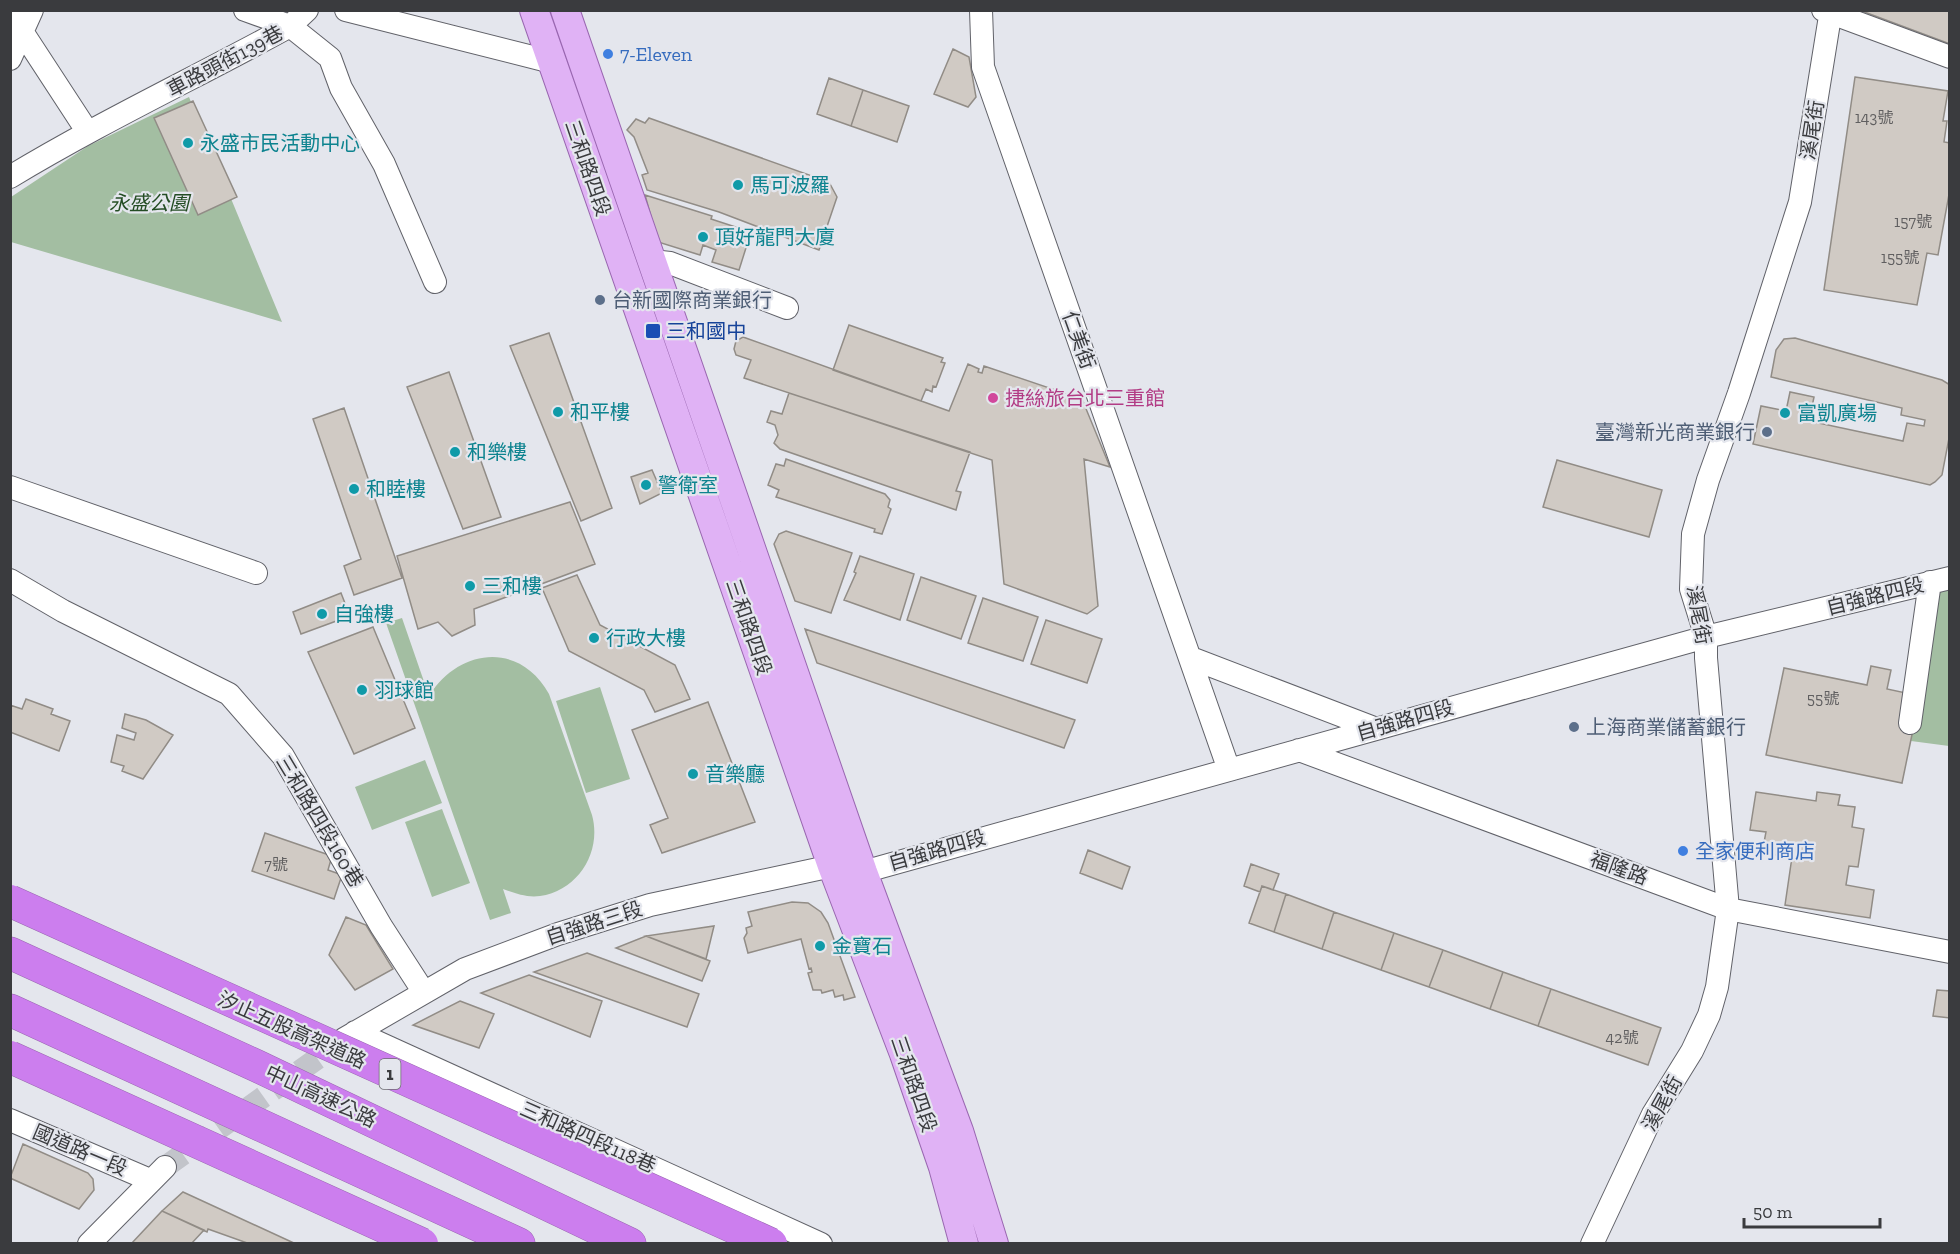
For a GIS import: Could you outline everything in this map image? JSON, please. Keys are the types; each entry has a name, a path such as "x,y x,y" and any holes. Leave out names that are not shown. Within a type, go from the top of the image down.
{"highway":[{"name":"汐止五股高架道路","path":"10,901 771,1244"},
{"name":"中山高速公路","path":"10,952 257,1066 630,1244"},
{"path":"10,1010 519,1244"},
{"path":"10,1057 422,1244"}],"main road":[{"name":"三和路四段","path":"534,10 832,866 904,1054 943,1167 964,1244"},
{"name":"三和路四段","path":"565,10 863,872 959,1131 994,1244"}],"street":[{"path":"10,59 32,10"},
{"path":"245,10 290,26 307,10"},
{"path":"346,10 552,62"},
{"name":"仁美街","path":"981,10 982,67 1191,658 1228,770"},
{"path":"1828,11 1950,57"},
{"name":"溪尾街","path":"1592,1244 1653,1114 1692,1051 1709,1015 1717,987 1728,909 1706,637 1691,589 1693,534 1708,480 1739,393 1800,202 1828,11"},
{"path":"10,13 87,131"},
{"name":"車路頭街139巷","path":"10,177 87,131 193,79 290,26 330,58 341,88 384,164 435,282"},
{"path":"652,261 670,264 787,308"},
{"path":"10,487 256,573"},
{"name":"三和路四段160巷","path":"10,580 63,610 229,694 283,756 381,926 423,991"},
{"path":"1910,723 1940,580"},
{"name":"自強路四段","path":"863,872 1706,637 1940,580"},
{"path":"1191,658 1374,728"},
{"name":"福隆路","path":"1299,750 1728,909 1950,952"},
{"name":"自強路三段","path":"350,1035 423,991 465,969 650,905 832,866 863,872"},
{"name":"三和路四段118巷","path":"350,1035 821,1244"},
{"name":"國道路一段","path":"10,1120 158,1174 89,1244"}],"green space":[{"name":"永盛公園","path":"189,97 282,322 11,242 11,197 88,146"},
{"path":"1949,586 1949,746 1911,741 1929,590"},
{"path":"402,618 429,696 456,668 473,660 489,657 506,659 522,665 537,677 549,694 592,815 594,842 584,867 576,877 566,886 540,896 525,896 503,889 511,913 490,920 386,623"},
{"path":"600,687 630,779 586,793 556,701"},
{"path":"425,760 442,803 372,830 355,787"},
{"path":"442,809 470,883 432,897 405,822"}],"building":[{"path":"1859,10 1950,10 1950,44"},
{"path":"953,49 969,57 976,97 968,107 934,94"},
{"path":"1855,77 1948,91 1943,121 1947,121 1944,142 1950,143 1950,189 1938,255 1927,253 1917,305 1824,290"},
{"path":"829,78 863,90 851,126 817,114"},
{"path":"863,90 909,106 897,142 851,126"},
{"name":"永盛市民活動中心","path":"193,101 237,197 198,215 154,118"},
{"name":"馬可波羅","path":"649,118 829,182 837,197 819,250 719,212 647,190 642,175 648,173 634,137 627,130 636,119 645,123"},
{"name":"頂好龍門大廈","path":"645,195 712,216 711,219 751,232 739,270 712,262 716,250 703,245 700,255 658,242"},
{"path":"849,325 943,358 941,362 945,363 936,387 933,386 932,392 926,389 921,401 833,370"},
{"name":"和平樓","path":"549,333 612,508 581,521 510,346"},
{"path":"743,337 949,411 968,364 979,369 978,372 982,373 984,366 1082,399 1110,467 1084,459 1098,606 1087,614 1004,584 992,460 744,378 751,360 736,355 734,349 736,341"},
{"name":"富凱廣場","path":"1795,338 1942,380 1950,385 1950,433 1942,475 1930,485 1753,444 1761,406 1786,411 1790,392 1814,397 1809,421 1903,441 1907,423 1924,426 1925,420 1901,415 1902,408 1771,377 1776,350 1784,339"},
{"name":"和樂樓","path":"449,372 501,517 463,529 407,387"},
{"path":"789,393 970,452 956,491 961,492 956,510 780,449 774,443 778,435 775,425 767,422 771,411 782,414"},
{"name":"和睦樓","path":"344,408 402,578 354,595 344,566 361,559 313,419"},
{"path":"786,459 885,494 890,500 888,507 891,509 882,534 874,532 875,529 776,497 779,490 768,485 776,464 784,466"},
{"path":"1557,460 1662,490 1649,537 1543,507"},
{"name":"警衛室","path":"652,470 662,493 640,504 631,477"},
{"name":"三和樓","path":"570,502 595,564 474,609 475,625 452,636 438,622 418,629 397,556"},
{"path":"786,531 852,553 831,613 795,601 774,544 779,534"},
{"path":"860,556 914,574 900,620 844,600 856,573 854,572"},
{"name":"行政大樓","path":"577,575 600,625 675,665 690,699 655,712 644,690 569,651 542,588"},
{"path":"921,577 976,596 961,639 907,620"},
{"name":"自強樓","path":"341,593 350,616 301,634 293,612"},
{"path":"983,598 1038,617 1023,661 968,643"},
{"path":"1046,620 1102,639 1087,683 1031,664"},
{"name":"羽球館","path":"373,627 415,728 354,754 308,652"},
{"path":"805,629 1075,720 1064,748 817,663"},
{"path":"1871,666 1891,670 1887,689 1920,696 1902,783 1766,755 1784,668 1867,685"},
{"path":"26,699 53,709 51,714 70,721 59,751 10,732 10,705 22,709"},
{"name":"音樂廳","path":"708,702 755,822 662,853 650,825 668,818 632,730"},
{"path":"125,714 146,720 173,735 143,779 122,771 124,766 111,762 117,735 134,740 136,733 122,728"},
{"path":"1756,792 1816,801 1817,792 1840,795 1838,805 1855,807 1852,827 1864,829 1858,867 1849,866 1846,885 1874,890 1870,918 1785,905 1792,857 1762,853 1766,832 1750,830"},
{"path":"265,833 332,856 328,870 342,875 334,899 252,871"},
{"path":"1088,850 1130,867 1122,889 1080,873"},
{"path":"1251,864 1279,874 1273,890 1262,886 1260,892 1244,886"},
{"path":"1262,886 1286,894 1274,932 1249,923"},
{"path":"1286,894 1334,912 1322,949 1274,932"},
{"name":"金寶石","path":"792,902 808,903 821,912 828,923 855,997 844,1000 843,995 835,997 833,990 822,993 821,990 813,990 808,973 812,972 811,968 809,969 801,939 748,953 744,938 747,933 746,928 752,926 748,912"},
{"path":"1334,912 1394,933 1381,970 1322,949"},
{"path":"346,917 366,925 393,969 355,990 329,955"},
{"path":"714,926 706,959 646,936"},
{"path":"1394,933 1443,950 1429,987 1381,970"},
{"path":"646,936 710,961 702,981 616,948"},
{"path":"1443,950 1503,972 1490,1009 1429,987"},
{"path":"587,953 699,994 687,1027 534,972"},
{"path":"1503,972 1551,989 1538,1026 1490,1009"},
{"path":"529,975 602,1001 590,1037 481,993"},
{"path":"1551,989 1661,1028 1648,1065 1538,1026"},
{"path":"1937,990 1950,991 1950,1018 1933,1016"},
{"path":"460,1001 494,1014 479,1048 413,1025"},
{"path":"23,1144 88,1173 93,1179 94,1190 79,1209 10,1178"},
{"path":"183,1192 296,1244 250,1244 208,1229 207,1232 162,1211"},
{"path":"162,1211 204,1230 191,1244 131,1244"}],"tunnel":[{"path":"165,1167 342,1041"}],"place":[{"name":"7-Eleven","path":"608,54"},
{"name":"永盛市民活動中心","path":"188,143"},
{"name":"馬可波羅","path":"738,185"},
{"name":"頂好龍門大廈","path":"703,237"},
{"name":"台新國際商業銀行","path":"600,300"},
{"name":"三和國中","path":"653,331"},
{"name":"捷絲旅台北三重館","path":"993,398"},
{"name":"和平樓","path":"558,412"},
{"name":"富凱廣場","path":"1785,413"},
{"name":"臺灣新光商業銀行","path":"1767,432"},
{"name":"和樂樓","path":"455,452"},
{"name":"警衛室","path":"646,485"},
{"name":"和睦樓","path":"354,489"},
{"name":"三和樓","path":"470,586"},
{"name":"自強樓","path":"322,614"},
{"name":"行政大樓","path":"594,638"},
{"name":"羽球館","path":"362,690"},
{"name":"上海商業儲蓄銀行","path":"1574,727"},
{"name":"音樂廳","path":"693,774"},
{"name":"全家便利商店","path":"1683,851"},
{"name":"金寶石","path":"820,946"}]}
